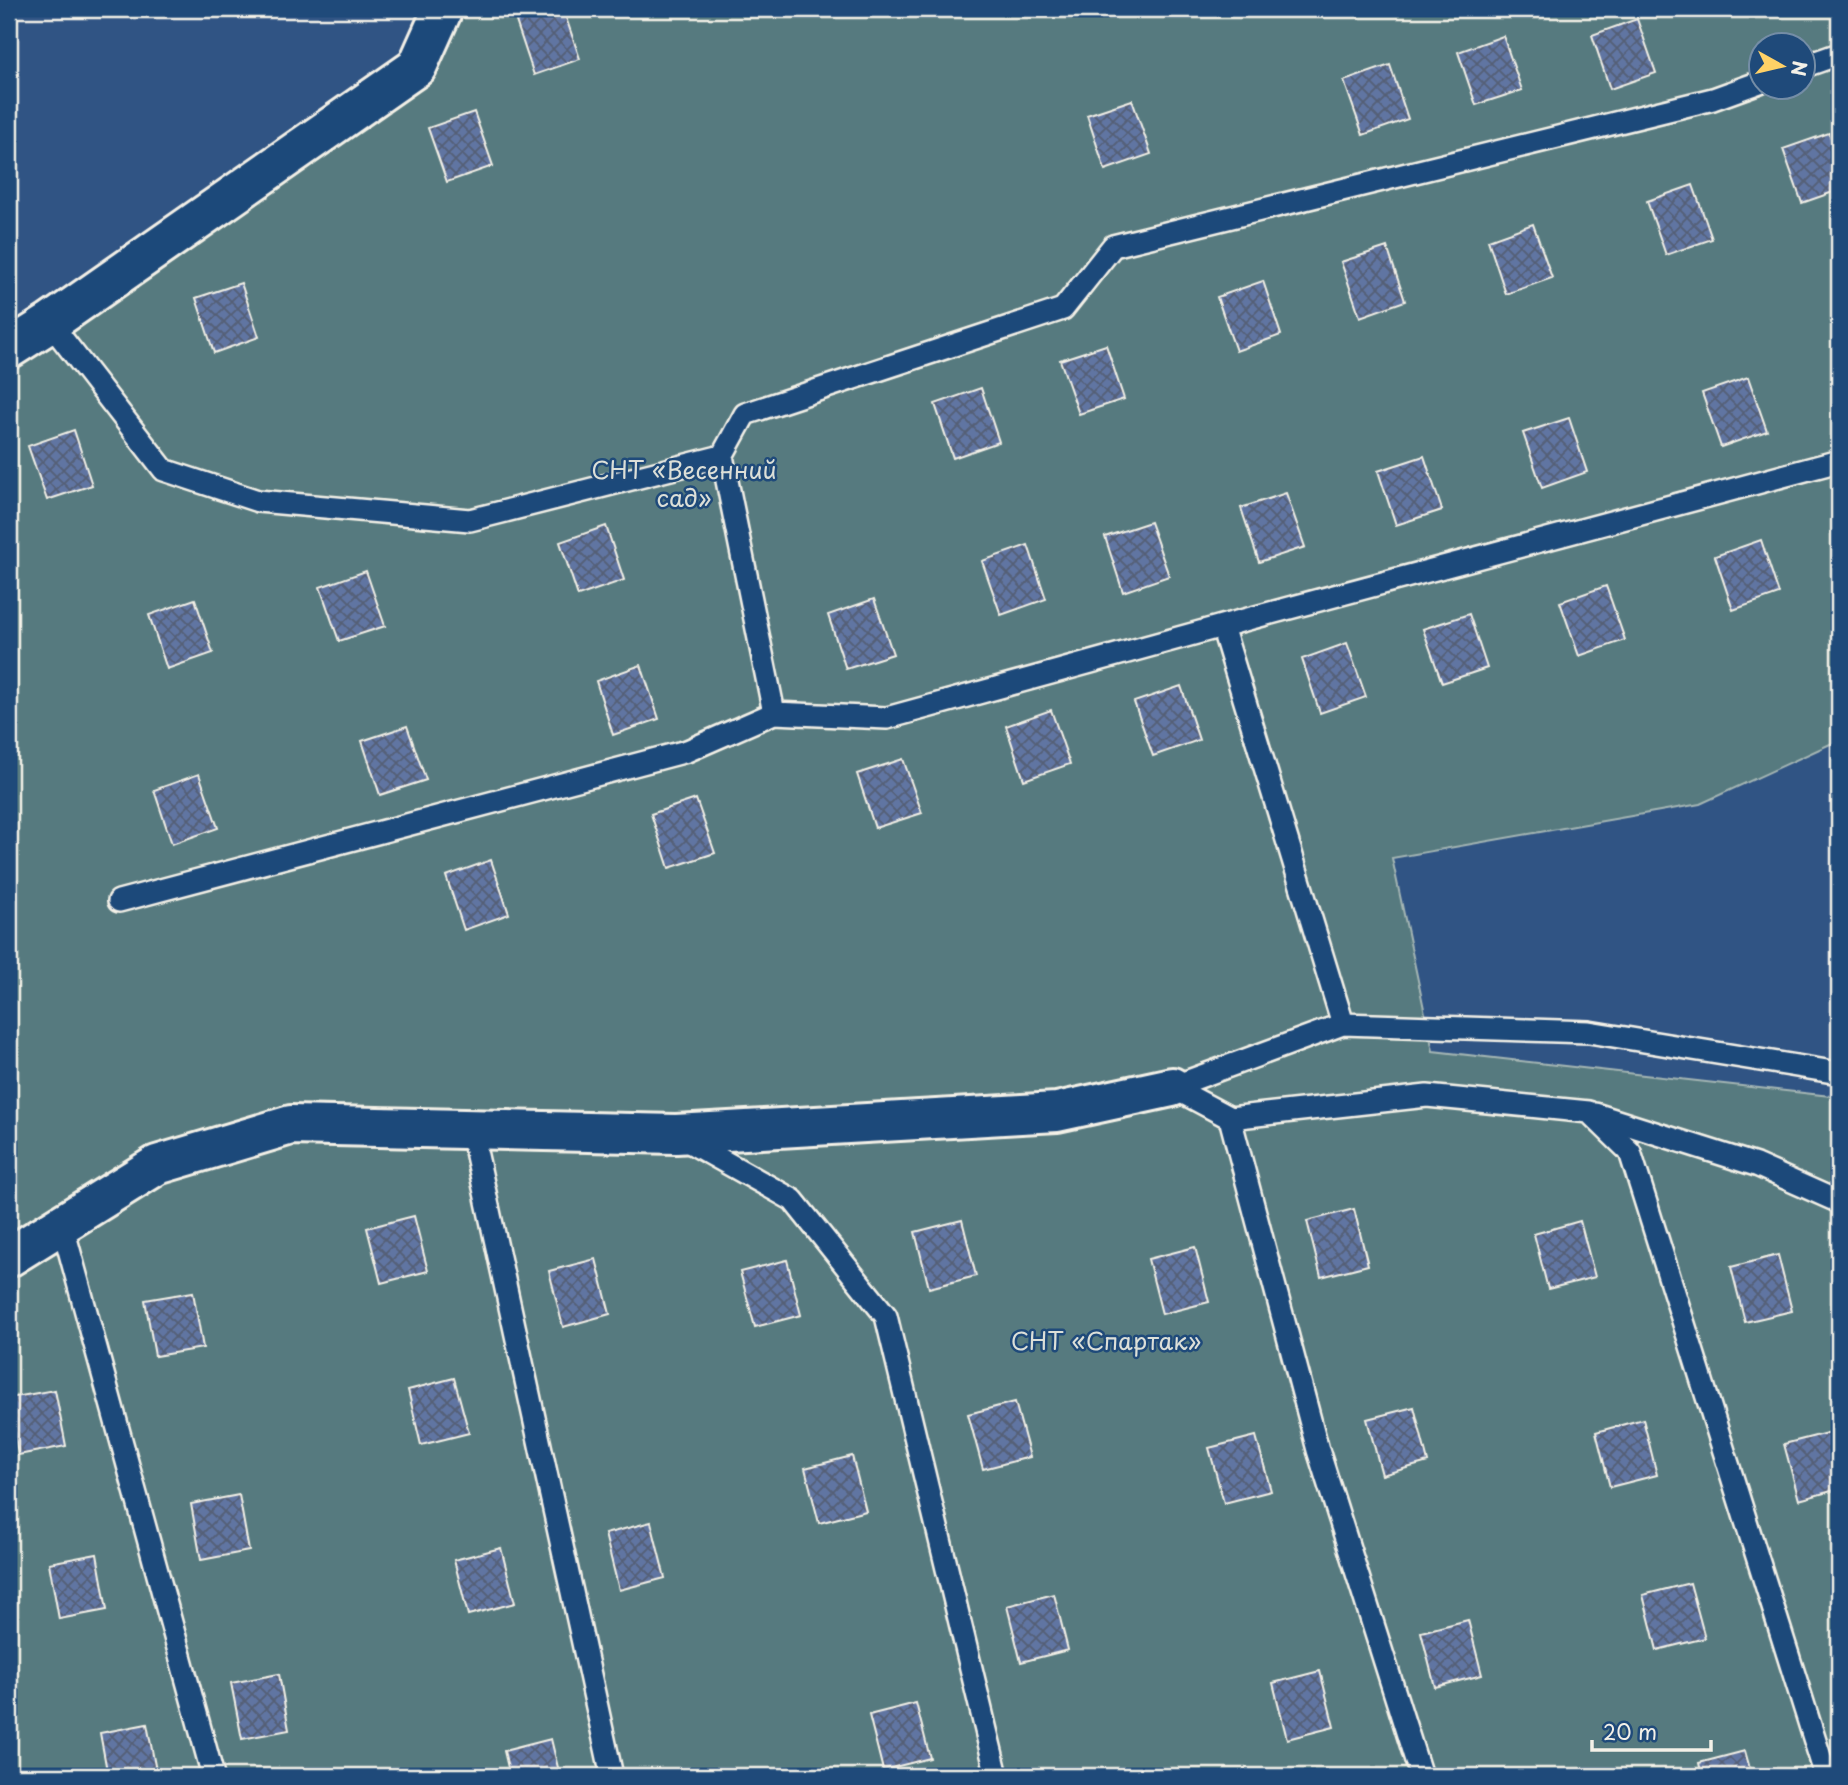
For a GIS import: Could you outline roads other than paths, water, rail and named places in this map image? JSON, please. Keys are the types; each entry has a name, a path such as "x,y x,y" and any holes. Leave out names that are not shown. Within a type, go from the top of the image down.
{"street":[{"path":"9,349 417,67 443,9"},
{"path":"9,1257 157,1166 291,1125 676,1134 1057,1112 1172,1087"}],"lane":[{"path":"1816,62 1839,54"},
{"path":"774,713 722,456 745,414 1063,309 1112,246 1713,99 1746,87"},
{"path":"50,323 164,470 258,501 470,520 722,456"},
{"path":"119,901 687,751 774,713 887,718 1839,461"},
{"path":"1222,626 1343,1024"},
{"path":"1172,1087 1343,1024 1589,1032 1839,1073"},
{"path":"1172,1087 1230,1118 1427,1096 1589,1112 1756,1165 1839,1202"},
{"path":"1589,1112 1630,1152 1826,1776"},
{"path":"1230,1118 1318,1450 1421,1776"},
{"path":"471,1128 612,1776"},
{"path":"676,1134 793,1200 886,1316 997,1776"},
{"path":"62,1224 214,1776"}],"park label":[{"name":"СНТ «Весенний сад»","path":"684,485"},
{"name":"СНТ «Спартак»","path":"1106,1342"}]}
